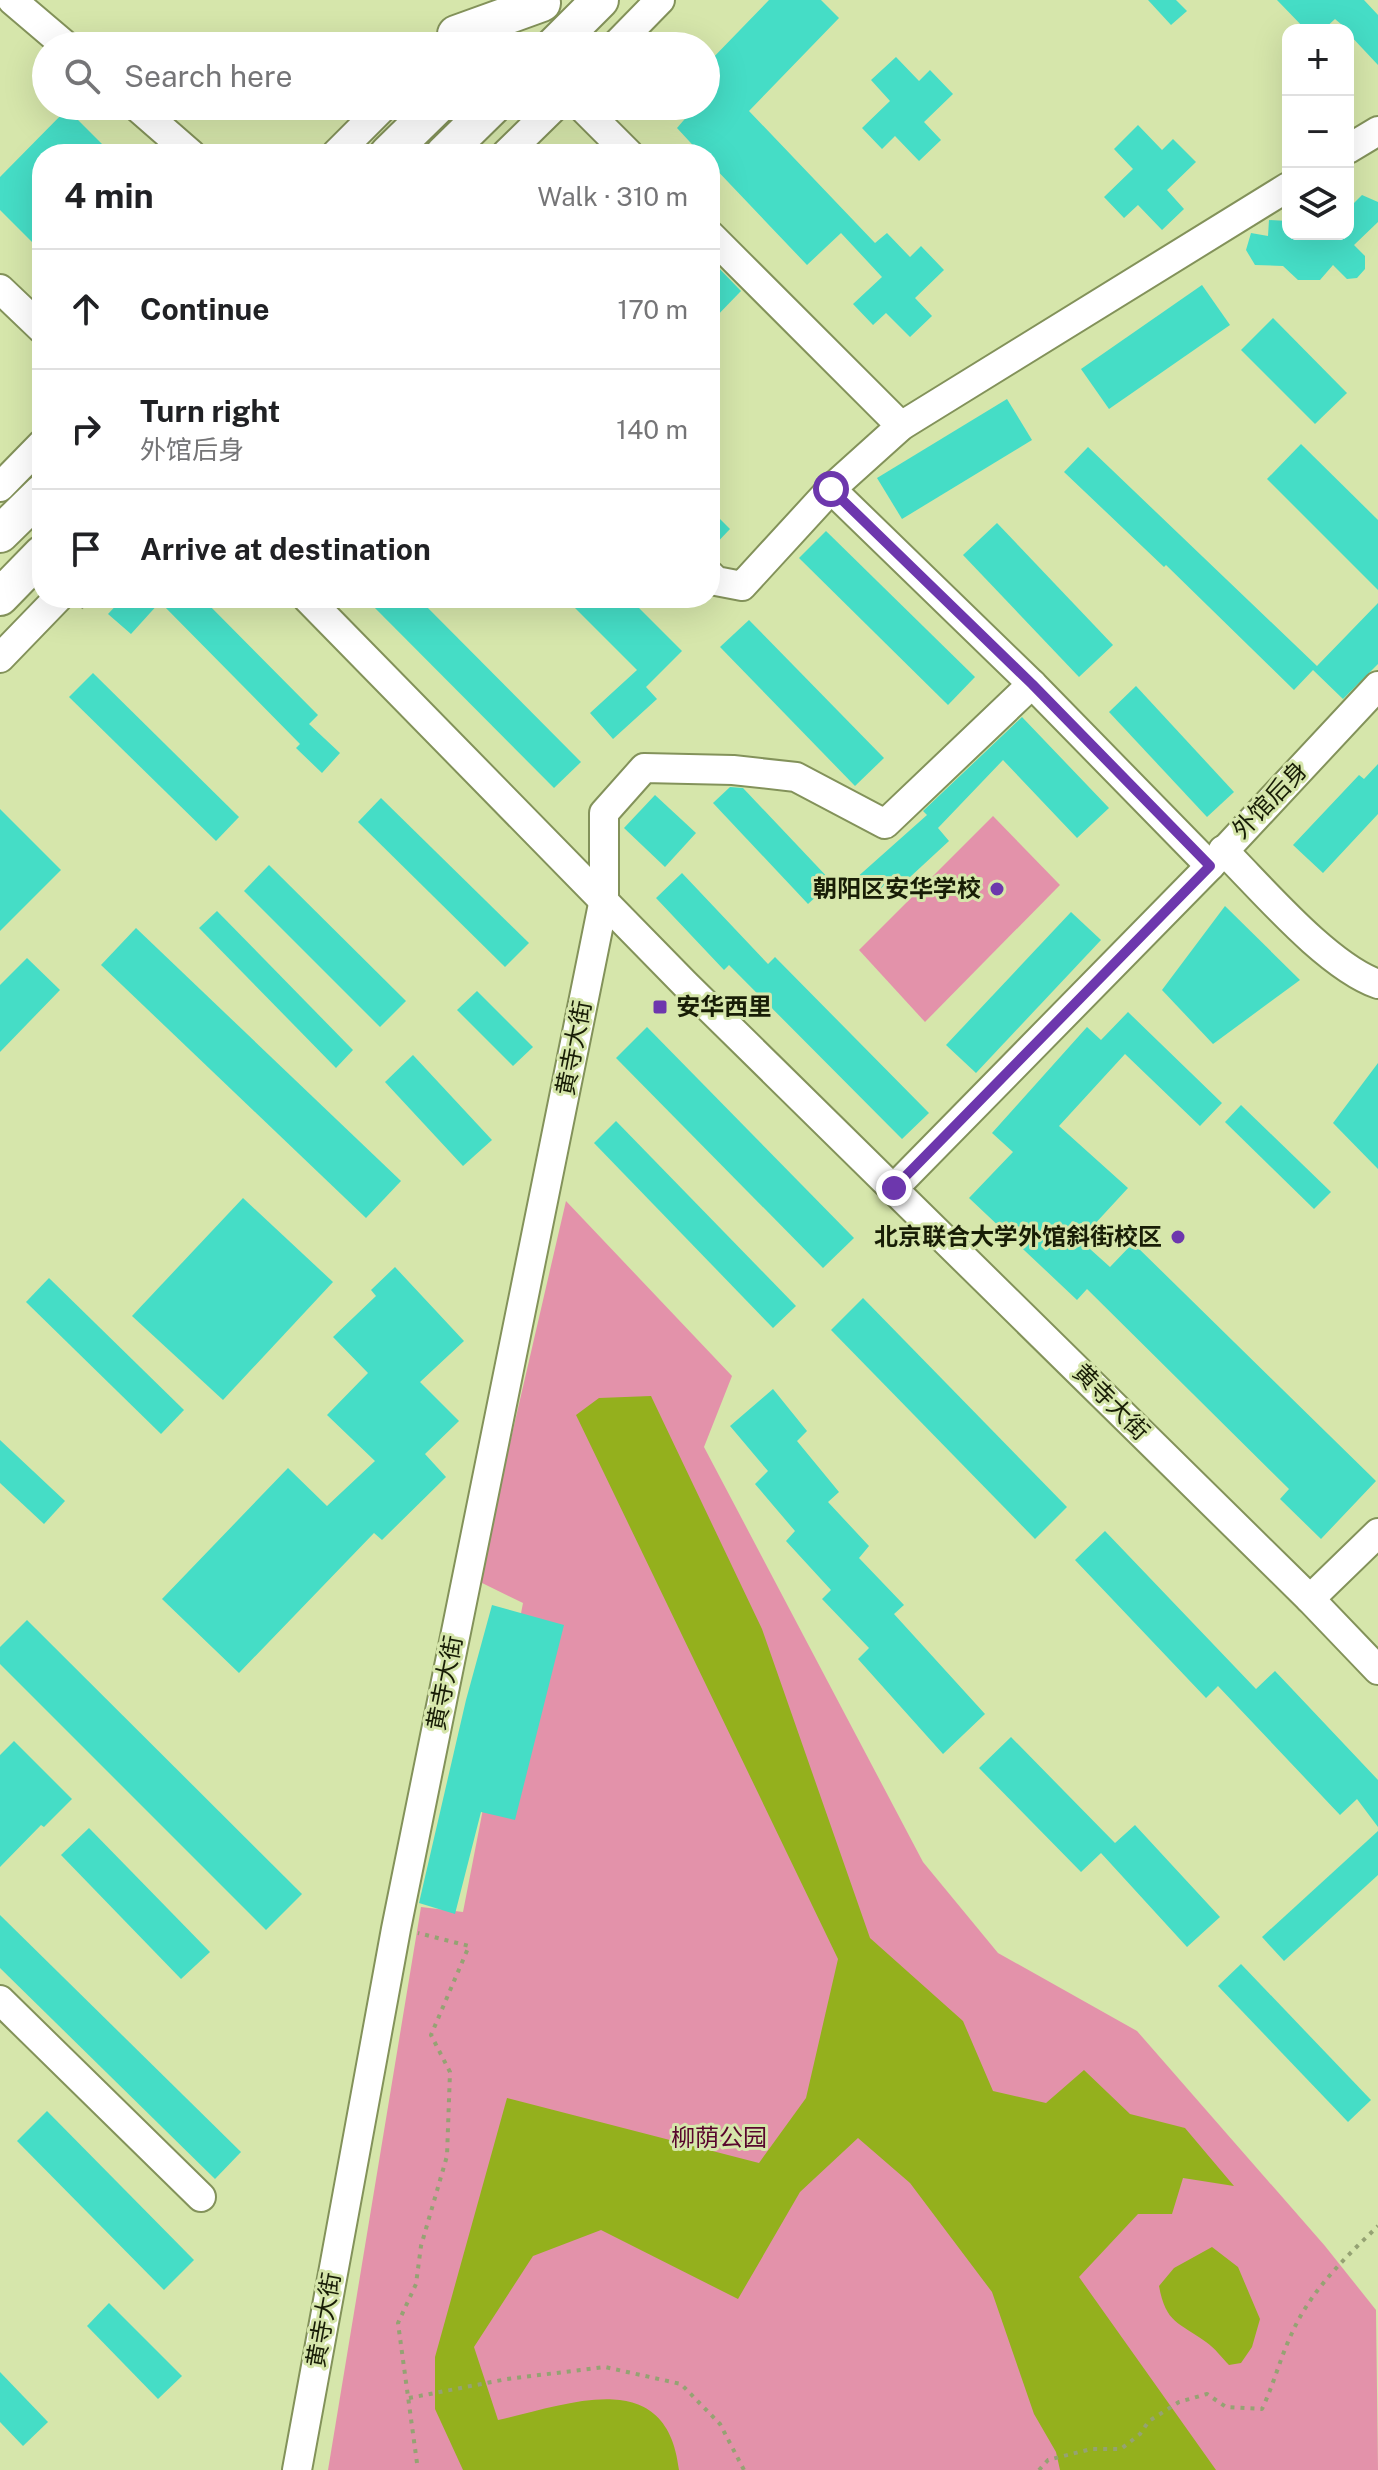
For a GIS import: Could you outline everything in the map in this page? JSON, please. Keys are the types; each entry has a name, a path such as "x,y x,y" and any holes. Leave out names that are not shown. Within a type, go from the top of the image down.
{"main road":[{"path":"568,32 600,0"},
{"path":"470,32 543,2"},
{"path":"512,32 543,2"},
{"path":"398,144 423,120"},
{"path":"454,144 479,120"},
{"path":"0,534 32,503"},
{"path":"0,597 32,564"}],"street":[{"path":"12,0 50,32"},
{"path":"458,32 490,0"},
{"path":"629,32 660,0"},
{"path":"152,120 180,144"},
{"path":"346,144 370,120"},
{"path":"516,144 541,120"},
{"path":"595,120 619,144"},
{"path":"1354,145 1378,131"},
{"path":"720,582 742,586 831,489 901,426 1282,191"},
{"path":"720,245 901,426"},
{"path":"0,289 32,319"},
{"path":"0,487 32,454"},
{"path":"831,489 1216,858 1358,977 1378,984"},
{"path":"0,658 48,608"},
{"name":"黄寺大街","path":"317,608 685,984 1310,1599 1378,1670"},
{"name":"黄寺大街","path":"297,2470 396,1929 604,899 604,813 644,768 733,770 796,777 885,824 1032,684"},
{"name":"外馆后身","path":"894,1188 1216,858 1378,686"},
{"path":"1310,1599 1378,1533"},
{"path":"0,2000 201,2197"}],"path":[{"path":"396,1929 469,1946 431,2035 450,2072 447,2156 421,2246 416,2284 398,2323 411,2398 417,2463"},
{"path":"1039,2470 1048,2460 1091,2449 1121,2449 1140,2434 1149,2421 1179,2402 1207,2394 1226,2407 1262,2409 1275,2382 1292,2331 1329,2274 1378,2226"},
{"path":"411,2398 507,2379 605,2367 681,2384 720,2424 744,2470"}],"green space":[{"path":"993,816 1060,885 925,1022 859,950"},
{"name":"柳荫公园","path":"566,1201 732,1376 704,1447 923,1862 998,1953 1137,2031 1325,2246 1376,2310 1378,2470 328,2470 421,1907 463,1912 523,1603 478,1581"}],"shaded area":[{"path":"651,1396 762,1629 870,1938 963,2021 993,2091 1046,2103 1084,2070 1130,2114 1185,2128 1234,2186 1183,2178 1172,2214 1138,2214 1079,2277 1216,2470 1060,2470 1056,2452 1034,2414 992,2292 910,2183 858,2138 800,2192 738,2299 601,2230 533,2256 474,2347 498,2420 582,2401 610,2399 635,2403 655,2415 671,2437 679,2470 463,2470 435,2409 435,2357 507,2098 759,2163 806,2098 838,1959 576,1415 599,1398"},
{"path":"1212,2247 1238,2267 1260,2319 1252,2347 1241,2363 1229,2365 1209,2344 1175,2321 1166,2308 1159,2286 1174,2268"}],"building":[{"path":"769,0 821,0 839,18 749,111 875,243 887,233 910,257 921,246 944,270 915,298 932,316 910,337 886,313 873,325 853,304 882,277 841,233 807,265 720,174 720,144 692,144 677,128 684,120 720,120 720,51"},
{"path":"1148,0 1176,0 1187,11 1171,25"},
{"path":"1277,0 1364,0 1378,15 1378,65 1354,39 1354,24 1341,24 1335,19 1330,24 1300,24"},
{"path":"896,57 919,81 930,70 953,94 924,122 941,140 919,161 895,136 882,149 862,128 890,101 871,80"},
{"path":"56,120 78,120 102,144 33,144"},
{"path":"1138,125 1162,150 1173,139 1196,162 1167,190 1184,209 1162,230 1138,205 1124,218 1104,197 1133,169 1114,149"},
{"path":"32,145 32,242 0,210 0,177"},
{"path":"1362,195 1378,202 1378,222 1354,245 1365,256 1365,269 1357,278 1347,279 1333,265 1320,280 1298,280 1283,266 1255,265 1246,250 1251,233 1268,236 1269,220 1282,221 1282,240 1354,240 1354,203"},
{"path":"720,269 741,291 720,313"},
{"path":"1202,285 1230,325 1109,409 1081,369"},
{"path":"1273,318 1347,393 1315,424 1241,350"},
{"path":"1007,399 1032,440 902,519 877,478"},
{"path":"1301,444 1378,520 1378,590 1267,479"},
{"path":"1088,447 1317,666 1378,603 1378,664 1343,699 1313,670 1294,690 1166,565 1164,567 1064,472"},
{"path":"720,519 730,529 720,540"},
{"path":"997,523 1113,645 1079,677 963,555"},
{"path":"826,531 975,677 948,705 799,558"},
{"path":"114,608 155,608 131,634 108,614"},
{"path":"166,608 212,608 318,715 309,724 340,753 322,773 296,748 300,744"},
{"path":"375,608 428,608 581,762 554,788"},
{"path":"575,608 639,608 682,651 646,687 657,699 613,739 590,713 637,670"},
{"path":"749,620 884,758 855,786 720,647"},
{"path":"93,673 239,817 216,841 69,697"},
{"path":"1136,686 1234,792 1207,817 1109,712"},
{"path":"1022,717 1109,808 1077,838 1003,760 938,828 949,841 896,890 888,881 873,897 854,880 927,815 923,811"},
{"path":"1378,764 1378,814 1323,873 1293,845 1359,775 1364,779"},
{"path":"730,787 743,788 832,882 808,904 713,803"},
{"path":"655,795 696,833 665,867 624,828"},
{"path":"381,798 529,943 505,967 358,822"},
{"path":"0,809 61,870 0,931"},
{"path":"269,865 406,1001 380,1027 244,891"},
{"path":"682,873 768,964 775,957 929,1113 902,1139 729,965 724,970 656,898"},
{"path":"1225,906 1300,980 1213,1044 1162,990"},
{"path":"217,911 353,1050 336,1068 199,928"},
{"path":"1071,912 1101,940 976,1073 946,1045"},
{"path":"136,928 401,1181 366,1218 101,965"},
{"path":"27,958 60,990 0,1052 0,985"},
{"path":"477,991 533,1047 513,1066 457,1010"},
{"path":"1128,1012 1222,1103 1200,1126 1125,1054 1059,1126 1128,1188 1080,1240 1110,1267 1133,1243 1376,1481 1321,1539 1280,1499 1289,1489 1087,1289 1077,1300 969,1198 1013,1152 992,1133 1087,1027 1101,1040"},
{"path":"647,1027 854,1238 823,1268 616,1058"},
{"path":"413,1055 492,1140 463,1166 385,1082"},
{"path":"1378,1063 1378,1169 1333,1123"},
{"path":"1241,1105 1331,1192 1314,1209 1225,1122"},
{"path":"616,1121 796,1306 773,1328 594,1143"},
{"path":"243,1198 333,1282 223,1400 132,1316"},
{"path":"395,1267 464,1341 420,1382 459,1421 425,1454 446,1477 382,1540 374,1533 239,1673 162,1599 288,1468 327,1506 375,1461 327,1415 368,1373 333,1337 376,1296 371,1290"},
{"path":"49,1278 184,1410 161,1434 26,1302"},
{"path":"863,1298 1067,1507 1035,1539 831,1330"},
{"path":"773,1389 807,1431 797,1441 839,1492 828,1502 869,1546 859,1558 904,1605 894,1614 985,1714 943,1754 858,1659 869,1648 822,1599 831,1590 786,1541 795,1531 755,1484 768,1471 730,1426"},
{"path":"0,1440 65,1501 44,1524 0,1483"},
{"path":"1105,1531 1256,1689 1275,1671 1378,1780 1378,1827 1357,1799 1340,1815 1218,1686 1206,1698 1075,1560"},
{"path":"492,1605 564,1625 515,1820 481,1812 455,1914 419,1903 466,1700"},
{"path":"27,1620 302,1894 266,1930 0,1664 0,1647"},
{"path":"1011,1737 1115,1843 1135,1825 1220,1917 1187,1947 1101,1853 1081,1872 979,1768"},
{"path":"14,1741 72,1799 0,1867 0,1755"},
{"path":"89,1828 210,1952 181,1979 61,1855"},
{"path":"1378,1831 1378,1875 1284,1961 1262,1937"},
{"path":"0,1915 241,2152 215,2179 0,1968"},
{"path":"1241,1964 1371,2100 1348,2122 1218,1986"},
{"path":"47,2111 194,2260 164,2290 17,2141"},
{"path":"109,2303 182,2376 158,2399 87,2326"},
{"path":"0,2372 48,2422 23,2446 0,2422"}],"place":[{"name":"朝阳区安华学校","path":"997,889"},
{"name":"安华西里","path":"660,1007"},
{"name":"北京联合大学外馆斜街校区","path":"1178,1237"}],"route":[{"path":"831,489 1032,684 1210,866 894,1188"}]}
